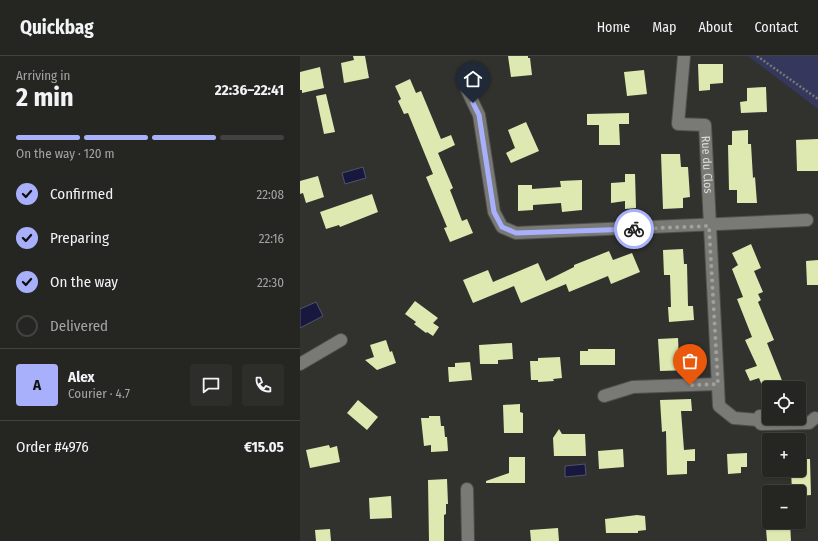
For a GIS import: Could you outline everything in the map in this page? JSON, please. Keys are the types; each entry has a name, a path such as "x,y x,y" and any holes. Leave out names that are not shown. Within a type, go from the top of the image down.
{"street":[{"name":"Rue du Clos","path":"684,56 678,124 705,125 719,406 734,418 762,418"},
{"path":"467,90 479,115 494,212 502,227 516,233 709,226 807,220"},
{"path":"300,364 341,340"},
{"path":"604,396 633,387 718,384"},
{"name":"Rue du Clos","path":"806,415 810,415 816,419 810,423 806,423"},
{"path":"466,489 468,541"}],"path":[{"path":"757,56 818,99"}],"shaded area":[{"path":"748,56 818,56 818,109"},
{"path":"363,167 366,178 345,184 342,173"},
{"path":"316,302 323,316 300,328 300,309"},
{"path":"585,464 586,475 565,477 565,466"}],"building":[{"path":"353,56 365,56 369,78 344,83 341,63 354,60"},
{"path":"508,56 528,56 528,58 530,58 532,75 511,77"},
{"path":"698,64 723,64 723,83 710,84 710,90 699,91"},
{"path":"320,67 324,88 302,93 302,90 300,90 300,72"},
{"path":"644,70 647,94 627,96 624,72"},
{"path":"410,79 416,93 421,91 441,139 451,135 455,145 438,153 453,188 450,190 462,221 467,219 473,233 450,242 444,228 447,227 426,177 433,174 408,113 404,114 398,101 401,99 395,86"},
{"path":"766,87 767,112 741,113 740,102 747,101 747,88"},
{"path":"326,94 335,132 324,134 316,96"},
{"path":"629,113 629,124 619,124 620,145 599,145 599,125 587,125 587,114"},
{"path":"526,122 539,151 511,163 506,153 515,148 508,130"},
{"path":"748,130 748,144 751,144 753,178 755,177 757,203 737,203 737,190 729,190 728,145 732,145 732,131"},
{"path":"818,139 818,171 797,171 796,140"},
{"path":"661,154 680,154 681,167 688,167 690,197 683,198 683,208 663,209"},
{"path":"625,174 635,174 636,208 625,209 625,201 611,203 611,183 625,182"},
{"path":"318,176 324,197 306,203 303,193 300,194 300,181"},
{"path":"582,180 582,210 562,212 561,203 533,205 533,210 518,211 518,185 532,185 532,189 561,187 560,181"},
{"path":"372,194 378,212 340,227 339,225 326,229 320,212"},
{"path":"751,244 761,268 754,271 763,292 758,294 761,300 758,302 774,340 767,343 782,381 762,381 762,386 759,378 750,381 745,370 757,366 745,340 752,337 737,299 743,297 732,269 738,265 732,253"},
{"path":"683,249 684,264 687,264 688,306 693,306 694,320 669,322 668,307 671,307 670,275 664,275 663,250"},
{"path":"609,251 613,260 632,253 640,272 611,284 608,276 569,292 566,284 521,303 514,286 473,303 463,280 488,270 493,282 538,263 546,281 574,267 574,265"},
{"path":"818,260 818,285 807,285 806,261"},
{"path":"415,301 438,318 433,323 439,327 433,336 427,332 426,333 414,324 416,322 405,314"},
{"path":"678,338 679,358 690,357 691,370 660,371 658,339"},
{"path":"386,340 396,363 377,370 365,360 374,357 370,345"},
{"path":"512,343 513,359 498,360 498,364 480,364 479,345"},
{"path":"588,349 615,349 615,365 580,365 580,351 588,351"},
{"path":"560,357 562,378 553,379 554,381 538,382 538,380 531,380 530,361 538,361 538,358"},
{"path":"470,362 472,380 449,382 448,367 455,367 455,363"},
{"path":"691,399 692,411 681,411 684,450 695,449 695,461 687,461 687,474 667,475 666,431 662,432 660,400"},
{"path":"358,400 378,417 367,430 347,413"},
{"path":"520,404 520,412 523,413 523,433 504,433 503,405"},
{"path":"429,416 440,416 441,426 444,426 445,437 447,437 448,451 431,452 431,445 424,446 421,418 429,418"},
{"path":"559,429 562,434 585,434 586,456 554,456 553,438"},
{"path":"329,445 330,448 337,446 340,462 310,468 306,450"},
{"path":"623,449 624,467 599,469 598,451"},
{"path":"747,453 747,467 741,467 741,473 728,474 727,454"},
{"path":"509,457 525,457 525,483 486,483 486,481 509,473"},
{"path":"806,459 810,459 811,495 806,495 806,485 792,485 791,477 806,477"},
{"path":"447,479 448,504 446,504 446,514 444,515 444,541 429,541 428,480"},
{"path":"391,496 392,518 370,519 369,498"},
{"path":"637,515 645,516 646,530 638,531 638,533 606,533 605,519"},
{"path":"558,528 559,541 531,541 530,530"},
{"path":"330,529 331,541 316,541 315,530"},
{"path":"766,529 790,529 791,541 767,541"}],"way so far":[{"path":"634,229 709,226 718,384 690,385"}],"route":[{"path":"473,103 479,115 494,212 502,227 516,233 634,229"}]}
